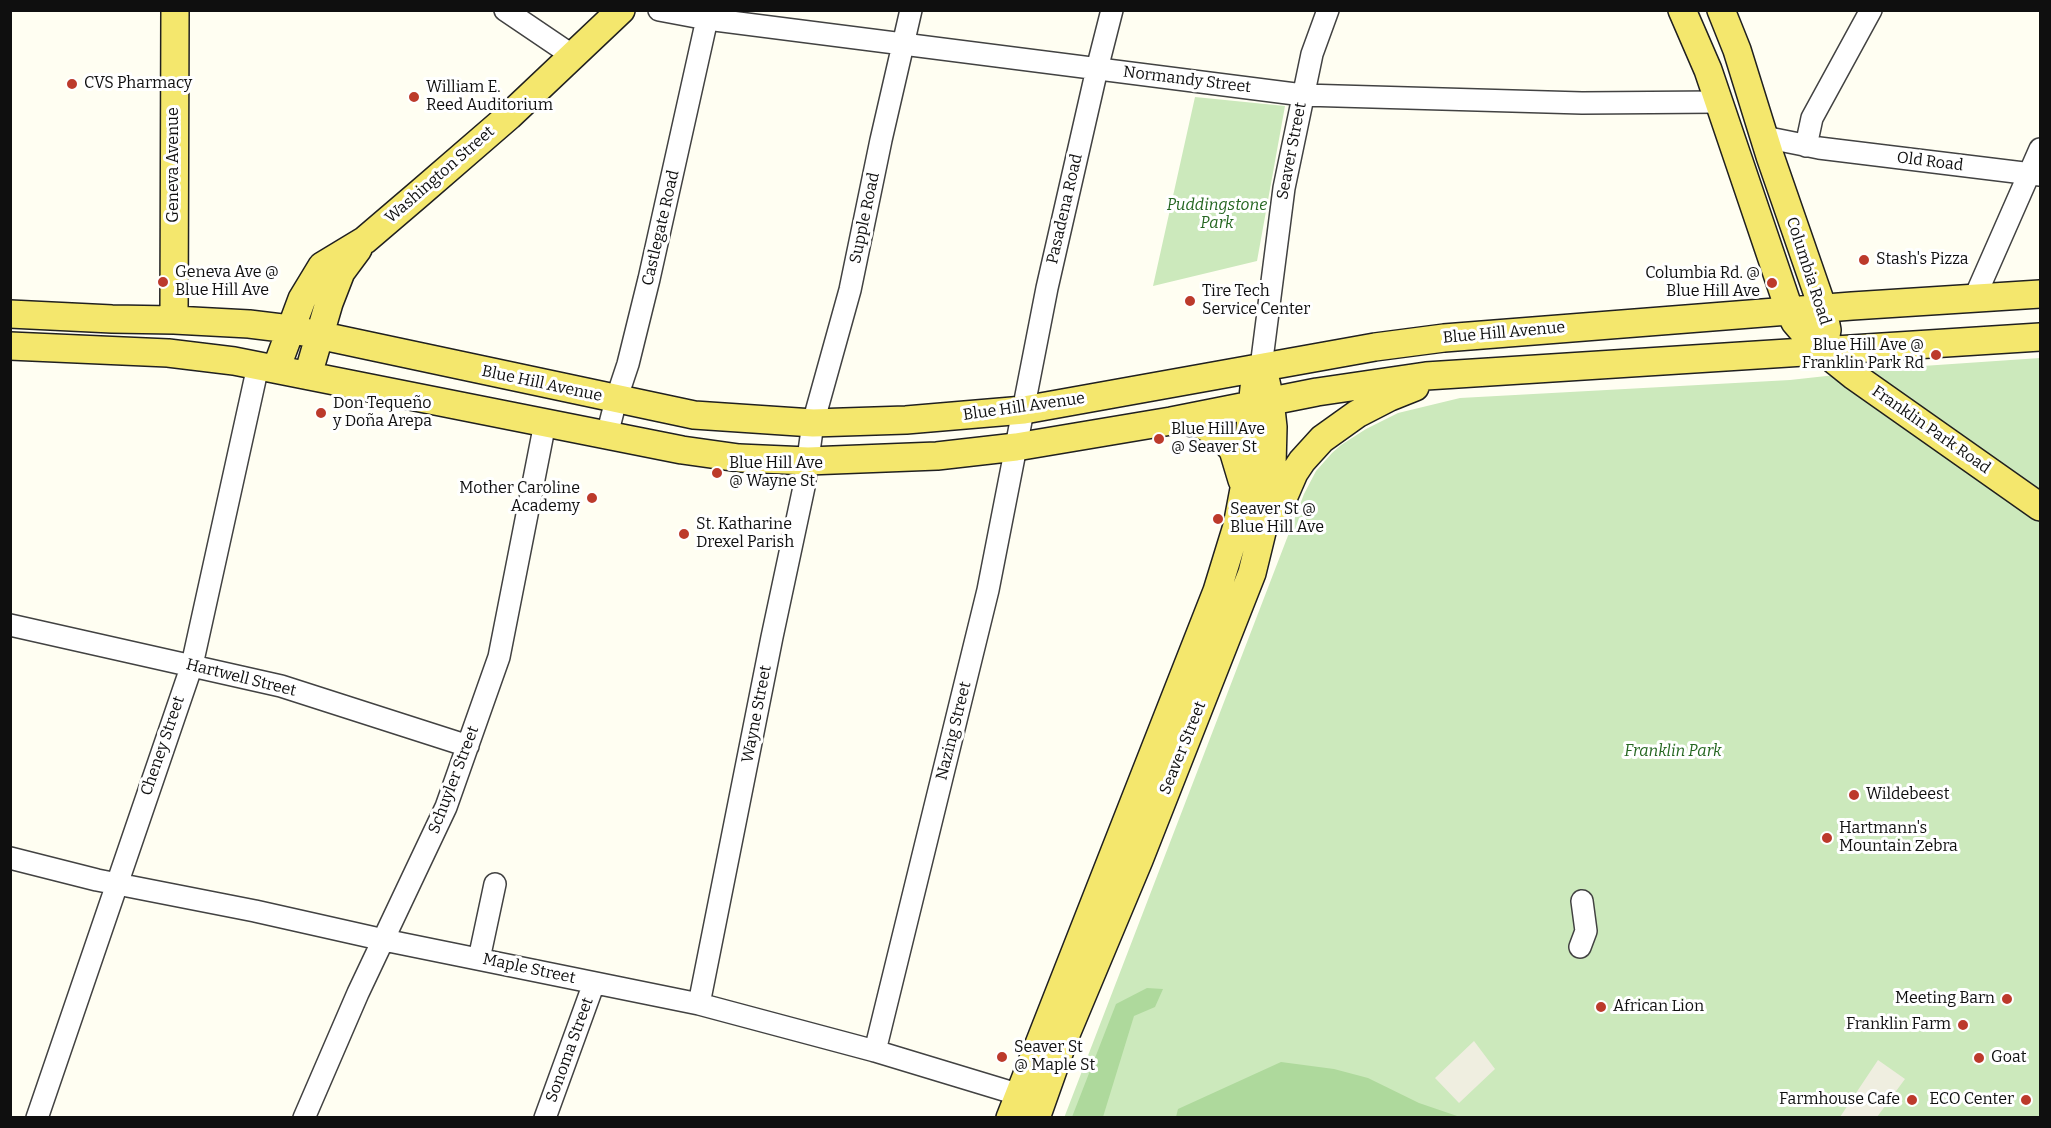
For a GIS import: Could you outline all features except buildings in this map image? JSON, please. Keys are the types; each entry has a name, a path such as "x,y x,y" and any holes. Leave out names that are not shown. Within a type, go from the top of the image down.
{"main road":[{"name":"Geneva Avenue","path":"174,320 175,10"},
{"name":"Washington Street","path":"267,367 290,329 302,299 322,266 364,240 509,116 621,10"},
{"name":"Columbia Road","path":"1682,10 1700,49 1719,102 1790,312 1804,333 1823,351"},
{"name":"Columbia Road","path":"1721,10 1737,50 1823,309 1827,330 1823,351"},
{"name":"Washington Street","path":"308,375 341,272 364,240"},
{"name":"Blue Hill Avenue","path":"10,314 249,324 290,329 694,415 813,423 918,419 1024,410 1261,367 1397,344 1455,337 2040,294"},
{"path":"10,346 168,352 267,367 681,450 739,458 808,461 937,456 1016,447 1392,380 1468,373 2040,337"},
{"name":"Franklin Park Road","path":"1823,351 1854,376 2040,507"},
{"name":"Seaver Street","path":"1027,1106 1252,573 1272,466 1273,439 1261,402 1254,391 1261,367"},
{"path":"1252,573 1287,487 1302,461 1322,439 1343,422 1390,397 1423,384 1468,373"},
{"name":"Seaver Street","path":"1027,1106 1206,623 1232,545 1261,402"},
{"path":"1171,421 1200,424 1219,434 1233,450 1244,489"}],"street":[{"path":"506,10 573,56"},
{"name":"Normandy Street","path":"659,10 707,19 1303,95 1582,103 1719,102"},
{"name":"Supple Road","path":"813,423 850,290 911,10"},
{"name":"Pasadena Road","path":"1024,410 1047,288 1112,10"},
{"name":"Seaver Street","path":"1261,367 1284,188 1312,54 1328,10"},
{"path":"1812,147 1812,118 1871,10"},
{"name":"Castlegate Road","path":"607,435 651,272 707,19"},
{"name":"Old Road","path":"1764,137 1812,147 2035,174"},
{"path":"1974,298 2035,174 2040,149"},
{"name":"Cheney Street","path":"37,1118 192,665 267,367"},
{"name":"Nazing Street","path":"875,1051 988,590 1024,410"},
{"name":"Schuyler Street","path":"304,1118 358,993 446,807 499,657 545,423"},
{"name":"Wayne Street","path":"699,1004 808,461 813,423"},
{"name":"Hartwell Street","path":"10,625 281,686 468,746"},
{"name":"Maple Street","path":"10,858 116,884 699,1004 875,1051 1027,1106"},
{"path":"479,959 495,884"},
{"path":"1580,947 1586,931 1582,901"},
{"name":"Sonoma Street","path":"545,1118 594,983"}],"green space":[{"name":"Puddingstone Park","path":"1195,97 1285,106 1257,261 1153,286"},
{"name":"Franklin Park","path":"2040,358 2040,1117 1064,1118 1304,494 1316,471 1341,445 1398,413 1460,398 1790,380 1908,367"},
{"path":"1147,988 1163,989 1155,1007 1134,1016 1103,1117 1072,1117 1116,1004"},
{"path":"1281,1062 1334,1069 1368,1078 1419,1103 1460,1117 1176,1117 1178,1109"}],"shaded area":[{"path":"1474,1041 1495,1069 1459,1103 1435,1078"},
{"path":"1878,1060 1905,1079 1877,1117 1840,1117"}],"place":[{"name":"CVS Pharmacy","path":"72,84"},
{"name":"William E. Reed Auditorium","path":"414,97"},
{"name":"Stash's Pizza","path":"1864,260"},
{"name":"Geneva Ave @ Blue Hill Ave","path":"163,282"},
{"name":"Columbia Rd. @ Blue Hill Ave","path":"1772,283"},
{"name":"Tire Tech Service Center","path":"1190,301"},
{"name":"Blue Hill Ave @ Franklin Park Rd","path":"1936,355"},
{"name":"Don Tequeño y Doña Arepa","path":"321,413"},
{"name":"Blue Hill Ave @ Seaver St","path":"1159,439"},
{"name":"Blue Hill Ave @ Wayne St","path":"717,473"},
{"name":"Mother Caroline Academy","path":"592,498"},
{"name":"Seaver St @ Blue Hill Ave","path":"1218,519"},
{"name":"St. Katharine Drexel Parish","path":"684,534"},
{"name":"Wildebeest","path":"1854,795"},
{"name":"Hartmann's Mountain Zebra","path":"1827,838"},
{"name":"Meeting Barn","path":"2007,999"},
{"name":"African Lion","path":"1601,1007"},
{"name":"Franklin Farm","path":"1963,1025"},
{"name":"Seaver St @ Maple St","path":"1002,1057"},
{"name":"Goat","path":"1979,1058"},
{"name":"Farmhouse Cafe","path":"1912,1100"},
{"name":"ECO Center","path":"2026,1100"}]}
